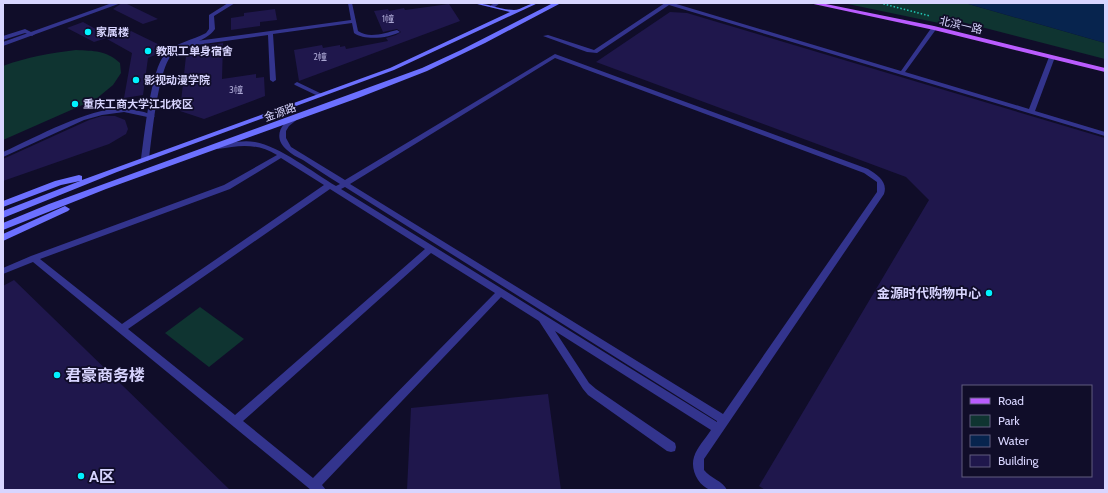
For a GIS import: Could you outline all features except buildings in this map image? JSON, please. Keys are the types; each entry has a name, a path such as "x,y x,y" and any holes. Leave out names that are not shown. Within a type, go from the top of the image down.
{"main road":[{"path":"476,3 496,5 516,12"},
{"name":"金源路","path":"3,215 114,170 392,69 535,3"},
{"name":"金源路","path":"3,227 123,181 407,77 558,3"},
{"name":"北滨一路","path":"812,3 934,28 1105,70"},
{"name":"北滨一路","path":"832,3 963,30 1105,65"},
{"path":"3,204 58,183 114,170"},
{"path":"3,238 123,181"}],"street":[{"path":"3,44 118,3"},
{"path":"145,159 163,62 173,51 208,34 212,30 211,16 232,3"}],"lane":[{"path":"350,3 356,32 362,36 398,32"},
{"path":"546,36 595,52 668,3 1105,134"},
{"path":"189,44 354,21"},
{"path":"902,73 934,28"},
{"path":"3,38 25,31 32,34"},
{"path":"270,33 273,80"},
{"path":"122,329 333,187 345,184 555,56 866,171 880,181 882,187 881,192 718,428 699,458 697,468 700,476 721,490"},
{"path":"1031,112 1052,57"},
{"path":"297,84 320,95"},
{"path":"3,154 82,119 95,115 125,109 136,110 152,116"},
{"path":"296,118 284,126 282,131 283,139 288,148 724,420"},
{"path":"215,147 242,143 255,143 270,148 718,428"},
{"path":"3,271 227,186 282,155"},
{"path":"235,421 431,249"},
{"path":"34,258 317,487 501,292"},
{"path":"528,297 586,386 592,392 671,447"}],"green space":[{"path":"843,3 965,3 1105,43 1105,59 958,21 958,27"},
{"path":"76,50 105,53 120,63 121,73 113,85 96,99 3,140 3,66 21,60 57,52"},
{"path":"200,307 244,339 209,367 165,333"}],"water":[{"path":"965,3 1105,3 1105,43"}],"place":[{"name":"家属楼","path":"88,32"},
{"name":"教职工单身宿舍","path":"148,51"},
{"name":"影视动漫学院","path":"136,80"},
{"name":"重庆工商大学江北校区","path":"75,104"},
{"name":"金源时代购物中心","path":"989,293"},
{"name":"君豪商务楼","path":"57,375"},
{"name":"A区","path":"81,476"}]}
